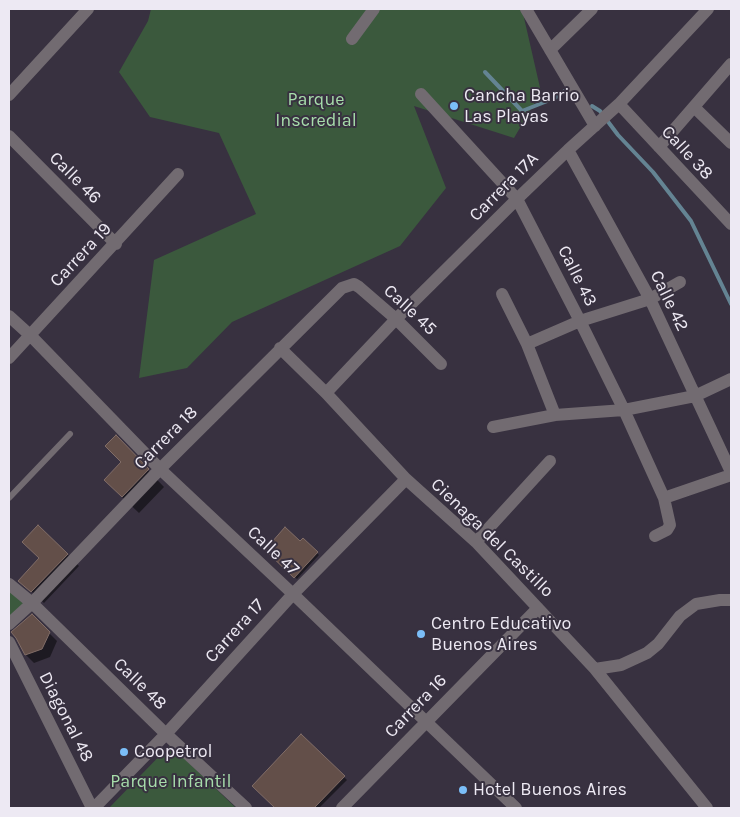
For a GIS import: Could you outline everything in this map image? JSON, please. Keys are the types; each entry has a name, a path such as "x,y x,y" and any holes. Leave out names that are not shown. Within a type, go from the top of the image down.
{"street":[{"path":"9,95 88,9"},
{"path":"352,39 374,9"},
{"path":"526,9 550,50 601,120"},
{"path":"550,50 592,9"},
{"name":"Carrera 17A","path":"326,392 396,319 518,198 619,104 708,9"},
{"path":"659,147 730,69"},
{"name":"Calle 43","path":"421,94 518,198 624,410 664,498 670,525 667,530 655,536"},
{"name":"Calle 38","path":"619,104 731,224"},
{"path":"694,107 731,143"},
{"name":"Calle 46","path":"9,136 116,244"},
{"name":"Calle 42","path":"568,150 650,299 731,472"},
{"name":"Carrera 19","path":"9,358 116,244 178,174"},
{"path":"527,344 580,321 650,299 680,282"},
{"name":"Calle 45","path":"354,284 396,319 441,364"},
{"name":"Carrera 18","path":"9,624 32,603 160,469 280,348 342,288 354,284"},
{"path":"502,294 527,344 555,415"},
{"name":"Calle 47","path":"9,316 31,336 160,469 516,808"},
{"name":"Cienaga del Castillo","path":"280,348 326,392 406,479 476,542 596,669 708,808"},
{"path":"493,428 555,415 624,410 695,396 731,379"},
{"path":"476,542 550,461"},
{"path":"664,498 731,476"},
{"name":"Carrera 17","path":"93,808 166,734 293,594 406,479"},
{"name":"Calle 48","path":"9,584 32,603 166,734 246,808"},
{"path":"596,669 621,665 647,653 658,644 680,616 696,604 731,600"},
{"name":"Carrera 16","path":"342,808 538,608"},
{"name":"Diagonal 48","path":"9,642 93,808"}],"lane":[{"path":"9,498 70,434"}],"green space":[{"name":"Parque Inscredial","path":"151,9 522,9 541,92 514,138 414,106 446,188 400,246 232,322 187,368 139,378 154,260 256,214 219,133 150,117 119,72 148,21"},
{"path":"9,585 27,601 9,617"},
{"name":"Parque Infantil","path":"170,745 236,808 109,808"}],"building":[{"path":"116,435 149,469 122,497 104,480 121,462 105,446"},
{"path":"38,525 68,554 31,592 18,581 39,558 22,542"},
{"path":"285,527 300,541 303,538 318,552 294,578 265,550"},
{"path":"32,614 50,632 42,649 25,655 11,632"},
{"path":"301,734 345,776 314,808 275,808 252,786"}],"waterway":[{"path":"485,72 522,111 555,98 566,90"},
{"path":"592,106 600,111 618,135 653,172 691,221 731,304"}],"place":[{"name":"Cancha Barrio Las Playas","path":"454,106"},
{"name":"Centro Educativo Buenos Aires","path":"421,634"},
{"name":"Coopetrol","path":"124,752"},
{"name":"Hotel Buenos Aires","path":"463,790"}]}
